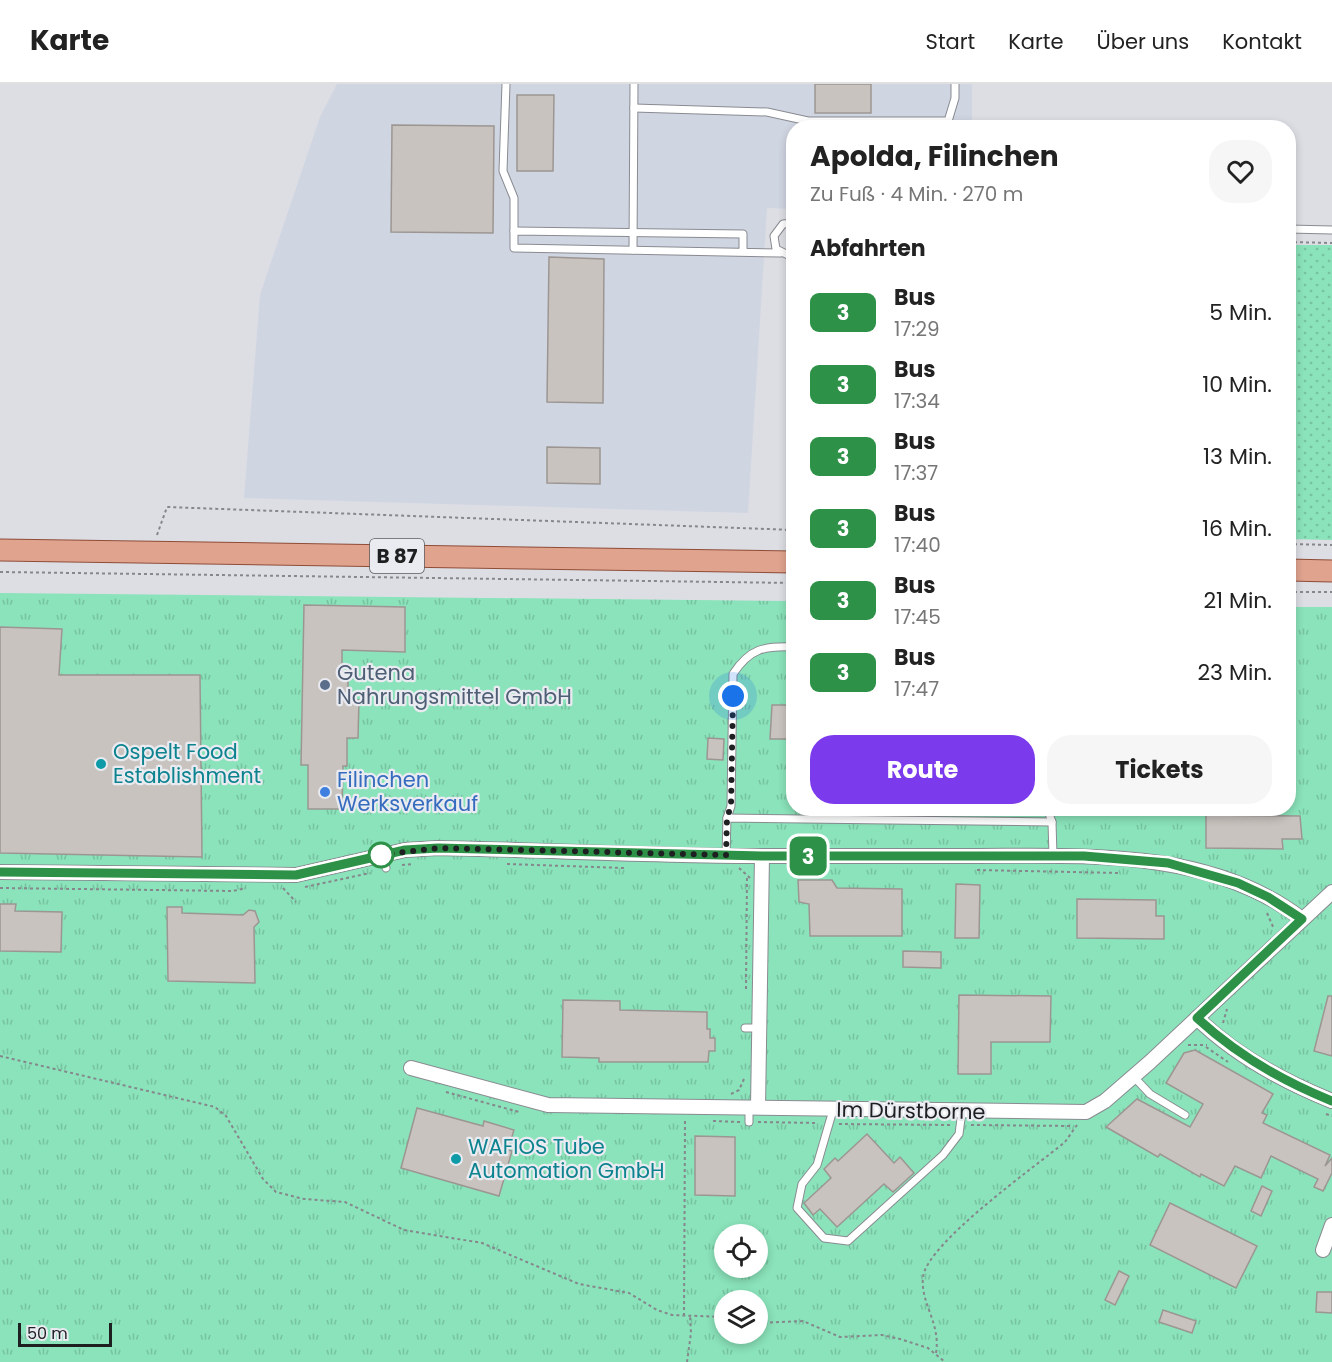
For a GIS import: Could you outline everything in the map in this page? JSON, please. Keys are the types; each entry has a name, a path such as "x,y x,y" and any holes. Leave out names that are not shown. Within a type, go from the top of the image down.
{"main road":[{"name":"B 87","path":"0,550 786,562"},
{"path":"1296,570 1332,571"}],"street":[{"path":"0,872 296,875 384,862 438,848 762,856 1053,856 1168,863 1238,883 1268,897 1302,919"},
{"path":"754,1107 752,1028 762,856"},
{"path":"1084,1119 1332,892"},
{"path":"1197,1018 1215,1036 1253,1062 1332,1101"},
{"name":"Im Dürstborne","path":"411,1068 548,1105 686,1108 730,1115 754,1107 961,1118 1084,1119"},
{"path":"1323,1250 1332,1225"}],"lane":[{"path":"506,84 503,171 514,198 513,248 781,253"},
{"path":"633,250 634,84"},
{"path":"948,120 955,98 955,84"},
{"path":"634,108 767,112 803,120"},
{"path":"786,224 783,224 774,236 776,249 786,255"},
{"path":"1296,229 1332,230"},
{"path":"514,231 743,234 743,251"},
{"path":"726,855 727,818 731,806 733,674 744,656 768,646 786,647"},
{"path":"1050,816 1053,856"},
{"path":"727,818 1052,822"},
{"path":"1133,1076 1150,1094 1185,1115"},
{"path":"749,1122 754,1107"},
{"path":"833,1110 817,1165 802,1184 797,1208 824,1238 848,1241 943,1155 959,1134 961,1118"}],"path":[{"path":"1296,242 1332,243"},
{"path":"152,552 166,507 786,530"},
{"path":"1296,544 1332,545"},
{"path":"0,572 786,584"},
{"path":"1296,592 1332,592"},
{"path":"303,888 384,862 421,863"},
{"path":"503,863 518,866 624,868"},
{"path":"737,867 747,878 746,993"},
{"path":"976,870 1125,873"},
{"path":"747,878 762,879"},
{"path":"0,888 233,891 252,888"},
{"path":"276,888 293,888"},
{"path":"283,888 296,902"},
{"path":"1265,911 1273,927 1283,938"},
{"path":"1184,1047 1192,1043 1206,1047 1215,1036 1233,1002"},
{"path":"0,1056 215,1107 226,1116 263,1179 276,1192 286,1196 345,1202 404,1230 482,1243 579,1284 629,1293 657,1310 690,1317 714,1317"},
{"path":"730,1115 729,1094 743,1085 744,1069"},
{"path":"444,1092 526,1113"},
{"path":"684,1316 683,1135 686,1108"},
{"path":"707,1121 730,1115 749,1122 829,1124 961,1118 1076,1126 1084,1119"},
{"path":"936,1353 939,1338 924,1292 923,1277 927,1264 941,1245 1065,1142 1084,1119"},
{"path":"687,1362 691,1333 690,1317"},
{"path":"768,1323 803,1321 840,1337 882,1335 919,1345 936,1353 945,1362"}],"shaded area":[{"path":"337,84 972,84 972,120 786,120 786,209 767,208 748,513 244,498 260,295 320,117"}],"green space":[{"path":"1296,245 1332,245 1332,540 1296,539"},
{"path":"0,593 786,601 786,816 1296,816 1296,607 1332,607 1332,1362 0,1362"}],"building":[{"path":"815,84 871,84 871,113 815,113"},
{"path":"517,95 554,95 553,171 517,171"},
{"path":"392,125 494,126 493,233 391,232"},
{"path":"549,257 604,259 603,403 547,402"},
{"path":"547,447 600,448 600,484 547,483"},
{"name":"Gutena Nahrungsmittel GmbH","path":"304,605 405,607 405,652 342,650 342,671 348,671 348,699 359,700 358,738 347,738 347,766 343,766 342,809 308,809 308,765 301,765"},
{"name":"Ospelt Food Establishment","path":"0,627 62,629 59,675 200,675 202,857 0,853"},
{"path":"772,705 786,705 786,739 770,739"},
{"path":"708,738 724,739 723,760 707,759"},
{"path":"1206,816 1300,816 1302,839 1282,839 1283,849 1206,848"},
{"path":"798,880 832,880 837,888 902,889 902,936 810,936 809,904 799,902"},
{"path":"956,884 980,885 979,938 955,938"},
{"path":"1077,899 1156,900 1156,916 1164,916 1164,939 1077,938"},
{"path":"0,904 16,904 15,911 62,912 61,952 0,951"},
{"path":"167,907 182,907 182,913 243,915 249,910 255,911 259,922 254,927 255,983 168,981"},
{"path":"903,951 941,952 941,968 903,967"},
{"path":"959,995 1051,996 1050,1042 991,1042 991,1074 958,1074"},
{"path":"1328,996 1332,996 1332,1056 1314,1051"},
{"path":"563,1000 620,1001 620,1010 707,1012 707,1029 710,1029 710,1038 715,1038 715,1051 709,1051 708,1062 599,1062 599,1058 562,1057"},
{"path":"1195,1050 1273,1094 1262,1113 1267,1115 1263,1123 1330,1155 1325,1166 1332,1158 1332,1173 1323,1191 1314,1187 1318,1179 1271,1156 1261,1178 1235,1166 1224,1186 1201,1174 1200,1177 1160,1154 1158,1157 1106,1127 1137,1099 1190,1127 1203,1104 1166,1083 1184,1053"},
{"name":"WAFIOS Tube Automation GmbH","path":"417,1108 483,1126 484,1121 514,1130 508,1150 512,1151 499,1196 401,1168"},
{"path":"867,1134 894,1163 900,1157 914,1173 893,1192 884,1184 837,1227 820,1209 813,1215 804,1203 831,1178 824,1169 835,1158 838,1161"},
{"path":"695,1136 735,1137 735,1196 695,1195"},
{"path":"1262,1186 1272,1191 1261,1216 1251,1211"},
{"path":"1170,1203 1257,1246 1236,1288 1150,1245"},
{"path":"1119,1271 1129,1276 1115,1305 1105,1300"},
{"path":"1317,1292 1332,1292 1332,1313 1316,1312"},
{"path":"1163,1310 1196,1321 1192,1333 1159,1322"}],"bus line":[{"name":"3","path":"0,872 296,875 322,871 405,850 438,848 762,856 1084,856 1168,863 1238,883 1286,907 1302,919 1197,1018 1215,1036 1253,1062 1332,1101"}],"place":[{"name":"Gutena Nahrungsmittel GmbH","path":"325,685"},
{"name":"Ospelt Food Establishment","path":"101,764"},
{"name":"Filinchen Werksverkauf","path":"325,792"},
{"name":"WAFIOS Tube Automation GmbH","path":"456,1159"}],"route":[{"path":"381,855 405,850 438,848 726,855 727,818 731,806 733,696"}]}
